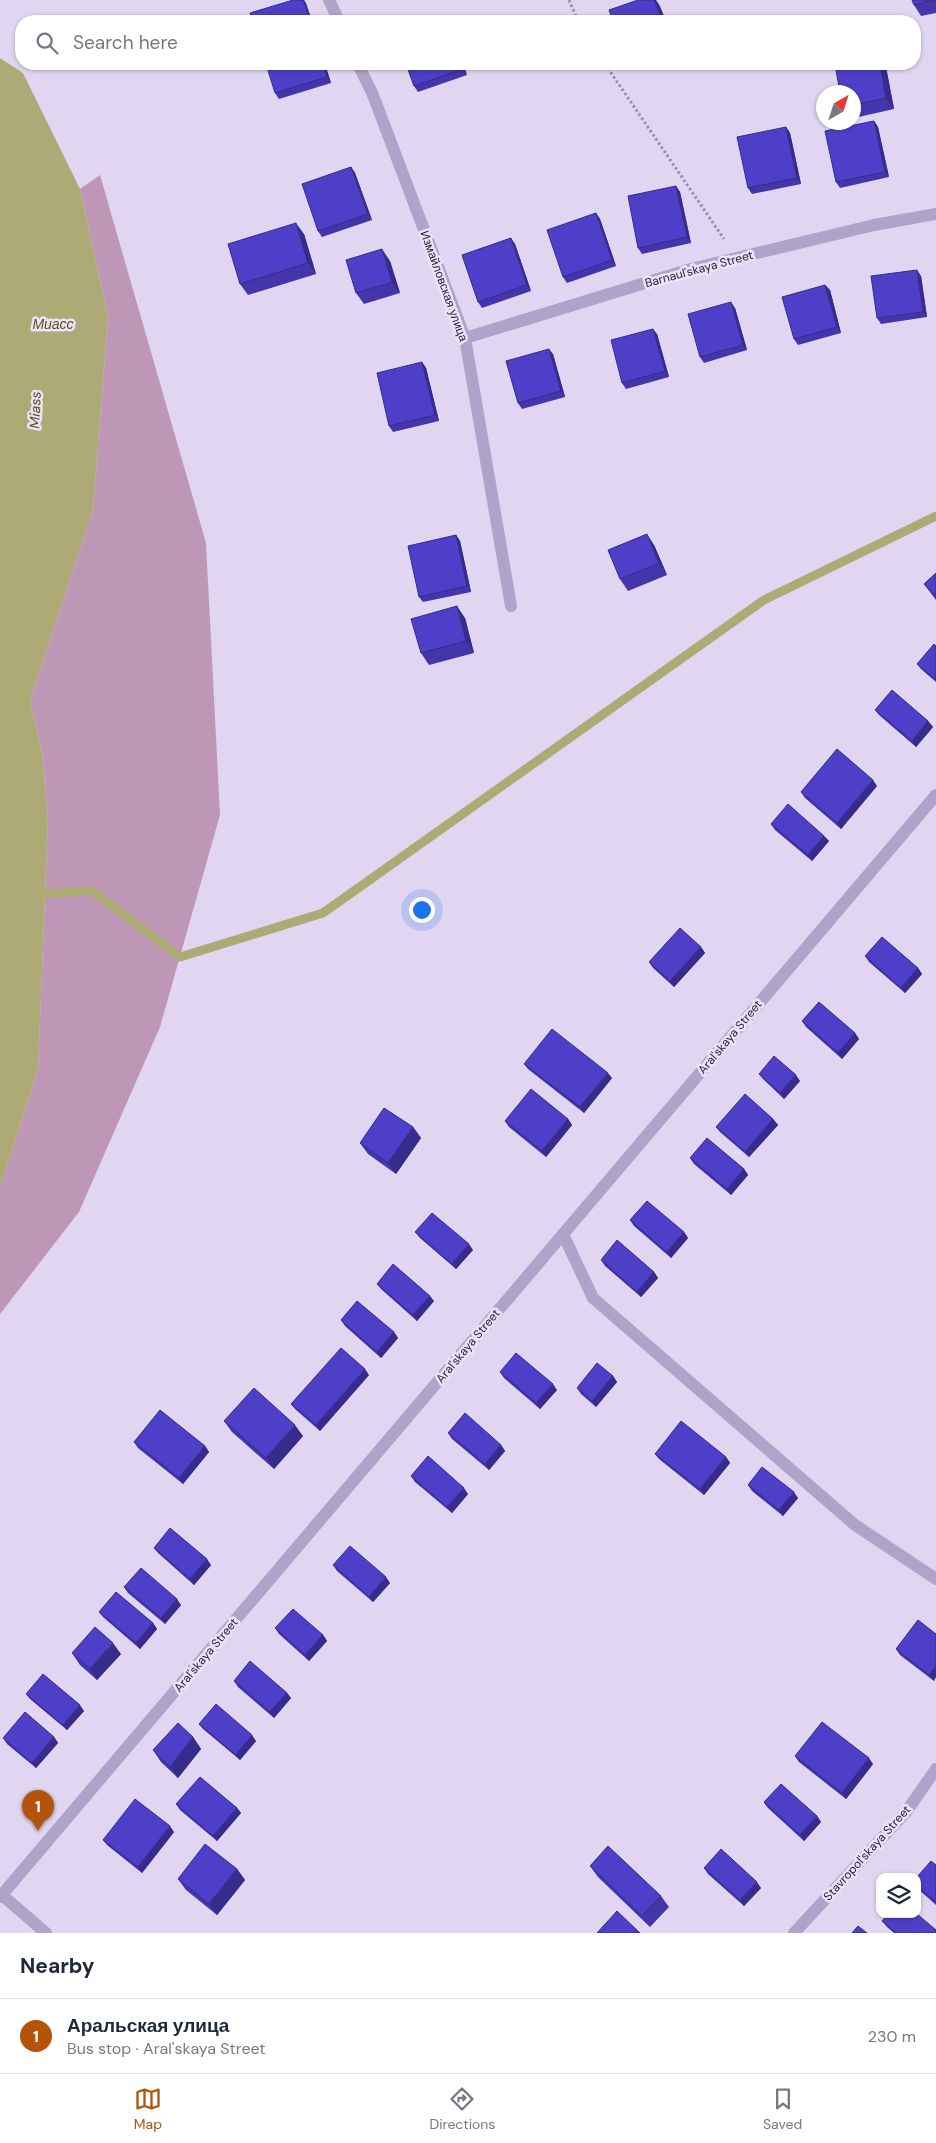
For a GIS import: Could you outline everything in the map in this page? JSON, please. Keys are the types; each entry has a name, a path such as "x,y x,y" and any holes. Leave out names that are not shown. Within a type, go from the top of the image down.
{"street":[{"path":"329,0 336,15"},
{"name":"Измайловская улица","path":"361,70 373,95 465,338 511,606"},
{"name":"Barnaul'skaya Street","path":"465,338 691,269 874,225 936,214"},
{"name":"Aral'skaya Street","path":"1,1896 936,795"},
{"path":"563,1234 593,1298 855,1525 936,1580"},
{"name":"Stavropol'skaya Street","path":"794,1933 906,1812 936,1769"},
{"path":"1,1896 46,1933"}],"path":[{"path":"570,0 576,15"},
{"path":"610,70 737,258"}],"shaded area":[{"path":"100,175 206,543 220,815 160,1027 79,1212 0,1314 0,1188 38,1070 48,820 42,753 30,700 93,509 108,317 80,189"}],"water":[{"name":"Миасс","path":"0,58 15,68 15,70 23,73 80,189 108,317 93,509 30,700 42,753 48,820 38,1070 0,1188"}],"building":[{"path":"293,0 303,0 308,15 251,15 250,13"},
{"path":"638,0 654,0 660,15 611,15 609,10"},
{"path":"912,0 934,0 914,5"},
{"path":"268,70 325,70 327,77 275,93"},
{"path":"408,70 460,70 414,86"},
{"path":"836,70 881,70 886,98 861,103 861,85 839,85"},
{"path":"874,121 885,172 836,182 825,131 861,130 861,124"},
{"path":"786,127 797,178 748,188 737,137"},
{"path":"351,167 368,214 318,231 302,184"},
{"path":"676,186 687,237 638,248 628,196"},
{"path":"596,213 612,260 563,277 547,230"},
{"path":"296,223 308,263 240,284 228,244"},
{"path":"511,238 527,285 478,302 462,255"},
{"path":"382,249 392,282 356,293 346,260"},
{"path":"917,270 923,312 877,318 871,276"},
{"path":"825,285 837,327 794,339 782,297"},
{"path":"731,302 743,345 700,357 688,314"},
{"path":"653,329 665,371 622,383 611,340"},
{"path":"549,349 561,391 518,403 506,361"},
{"path":"422,362 435,415 389,426 377,373"},
{"path":"647,534 659,563 620,579 608,550"},
{"path":"456,535 467,586 419,597 408,546"},
{"path":"936,573 936,597 924,584"},
{"path":"457,606 466,641 421,653 411,619"},
{"path":"934,644 936,646 936,680 917,664"},
{"path":"892,690 928,721 912,741 875,710"},
{"path":"837,749 873,780 837,823 801,792"},
{"path":"788,804 824,836 808,855 771,824"},
{"path":"680,928 701,947 670,981 649,962"},
{"path":"882,937 918,968 901,988 865,956"},
{"path":"819,1002 855,1033 838,1053 802,1021"},
{"path":"552,1029 608,1073 580,1107 524,1064"},
{"path":"774,1056 796,1075 780,1093 759,1074"},
{"path":"531,1089 568,1119 542,1151 505,1121"},
{"path":"745,1094 773,1119 745,1152 716,1127"},
{"path":"384,1108 413,1127 388,1163 360,1143"},
{"path":"707,1138 744,1169 727,1189 690,1158"},
{"path":"647,1201 684,1232 667,1252 630,1220"},
{"path":"432,1213 469,1244 452,1264 415,1232"},
{"path":"617,1240 654,1272 637,1292 601,1260"},
{"path":"393,1264 430,1296 413,1315 377,1284"},
{"path":"357,1301 394,1332 377,1352 341,1320"},
{"path":"341,1348 365,1369 316,1425 291,1404"},
{"path":"516,1353 553,1384 536,1403 500,1372"},
{"path":"597,1363 613,1376 592,1401 577,1388"},
{"path":"254,1388 295,1425 266,1458 224,1421"},
{"path":"160,1410 205,1446 179,1478 134,1442"},
{"path":"465,1413 501,1445 485,1464 448,1433"},
{"path":"681,1421 726,1457 700,1489 655,1454"},
{"path":"428,1456 464,1488 447,1507 411,1476"},
{"path":"762,1467 794,1492 779,1510 748,1485"},
{"path":"170,1528 207,1559 190,1579 154,1548"},
{"path":"350,1546 386,1577 369,1597 333,1565"},
{"path":"141,1568 177,1599 161,1618 124,1587"},
{"path":"116,1592 153,1623 136,1643 99,1612"},
{"path":"293,1609 323,1635 305,1655 275,1628"},
{"path":"918,1620 936,1634 936,1666 929,1675 896,1649"},
{"path":"95,1627 113,1643 90,1669 72,1653"},
{"path":"250,1661 287,1693 270,1712 234,1681"},
{"path":"43,1674 80,1705 63,1725 26,1694"},
{"path":"216,1704 252,1735 236,1755 199,1724"},
{"path":"25,1712 54,1737 32,1763 3,1738"},
{"path":"822,1722 869,1758 842,1793 795,1756"},
{"path":"178,1723 193,1737 170,1767 153,1750"},
{"path":"200,1777 237,1808 213,1836 176,1804"},
{"path":"781,1784 817,1816 800,1835 764,1802"},
{"path":"135,1799 170,1826 138,1867 103,1840"},
{"path":"205,1844 237,1869 209,1904 178,1879"},
{"path":"608,1846 661,1896 642,1916 590,1866"},
{"path":"721,1849 757,1882 740,1900 704,1868"},
{"path":"931,1861 936,1865 936,1902 921,1889 920,1873"},
{"path":"617,1911 640,1933 597,1933"},
{"path":"921,1917 936,1930 936,1933 896,1933 882,1921 885,1918"},
{"path":"858,1926 867,1933 852,1933"}],"waterway":[{"path":"35,895 91,890 180,957 323,913 764,600 936,516"}],"place":[{"name":"Аральская улица","path":"38,1831"}],"water label":[{"name":"Miass","path":"35,410"}]}
